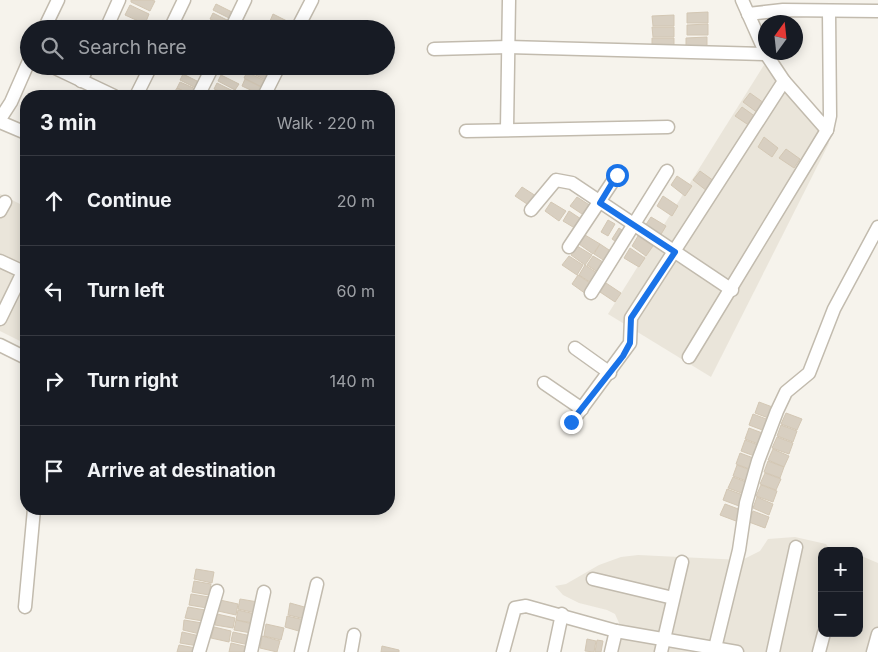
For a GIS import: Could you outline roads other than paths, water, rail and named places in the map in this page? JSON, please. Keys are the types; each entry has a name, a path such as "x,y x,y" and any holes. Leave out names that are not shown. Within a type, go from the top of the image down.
{"street":[{"path":"48,20 58,0"},
{"path":"110,20 119,0"},
{"path":"174,20 184,0"},
{"path":"235,20 245,0"},
{"path":"302,20 312,0"},
{"path":"507,129 509,0"},
{"path":"742,0 758,36"},
{"path":"748,14 783,10 829,12 878,10"},
{"path":"689,357 732,290 827,130 830,116 829,12"},
{"path":"434,49 508,47 758,54"},
{"path":"770,60 784,81 827,130"},
{"path":"20,130 0,120 11,102 23,75"},
{"path":"70,75 101,90"},
{"path":"82,81 84,75"},
{"path":"139,90 146,75"},
{"path":"201,90 208,75"},
{"path":"267,90 274,75"},
{"path":"571,422 610,373 630,343 631,318 784,81"},
{"path":"466,131 668,127"},
{"path":"591,293 667,171"},
{"path":"569,247 617,175"},
{"path":"531,210 551,184 559,179 572,183 732,290"},
{"path":"714,650 739,550 746,503 758,461 777,410 786,392 809,373 834,308 878,227"},
{"path":"0,260 20,268"},
{"path":"0,319 20,280"},
{"path":"0,345 20,355"},
{"path":"575,348 610,373"},
{"path":"544,383 582,409"},
{"path":"25,607 33,515"},
{"path":"773,652 796,547"},
{"path":"662,646 682,562"},
{"path":"593,579 673,598"},
{"path":"302,652 317,584"},
{"path":"199,652 217,591"},
{"path":"251,652 264,592"},
{"path":"503,652 515,608 526,606 562,614 662,646 737,652"},
{"path":"554,652 562,614"},
{"path":"611,652 616,631"},
{"path":"873,652 878,634"},
{"path":"351,652 354,635"},
{"path":"819,652 823,637"}]}
